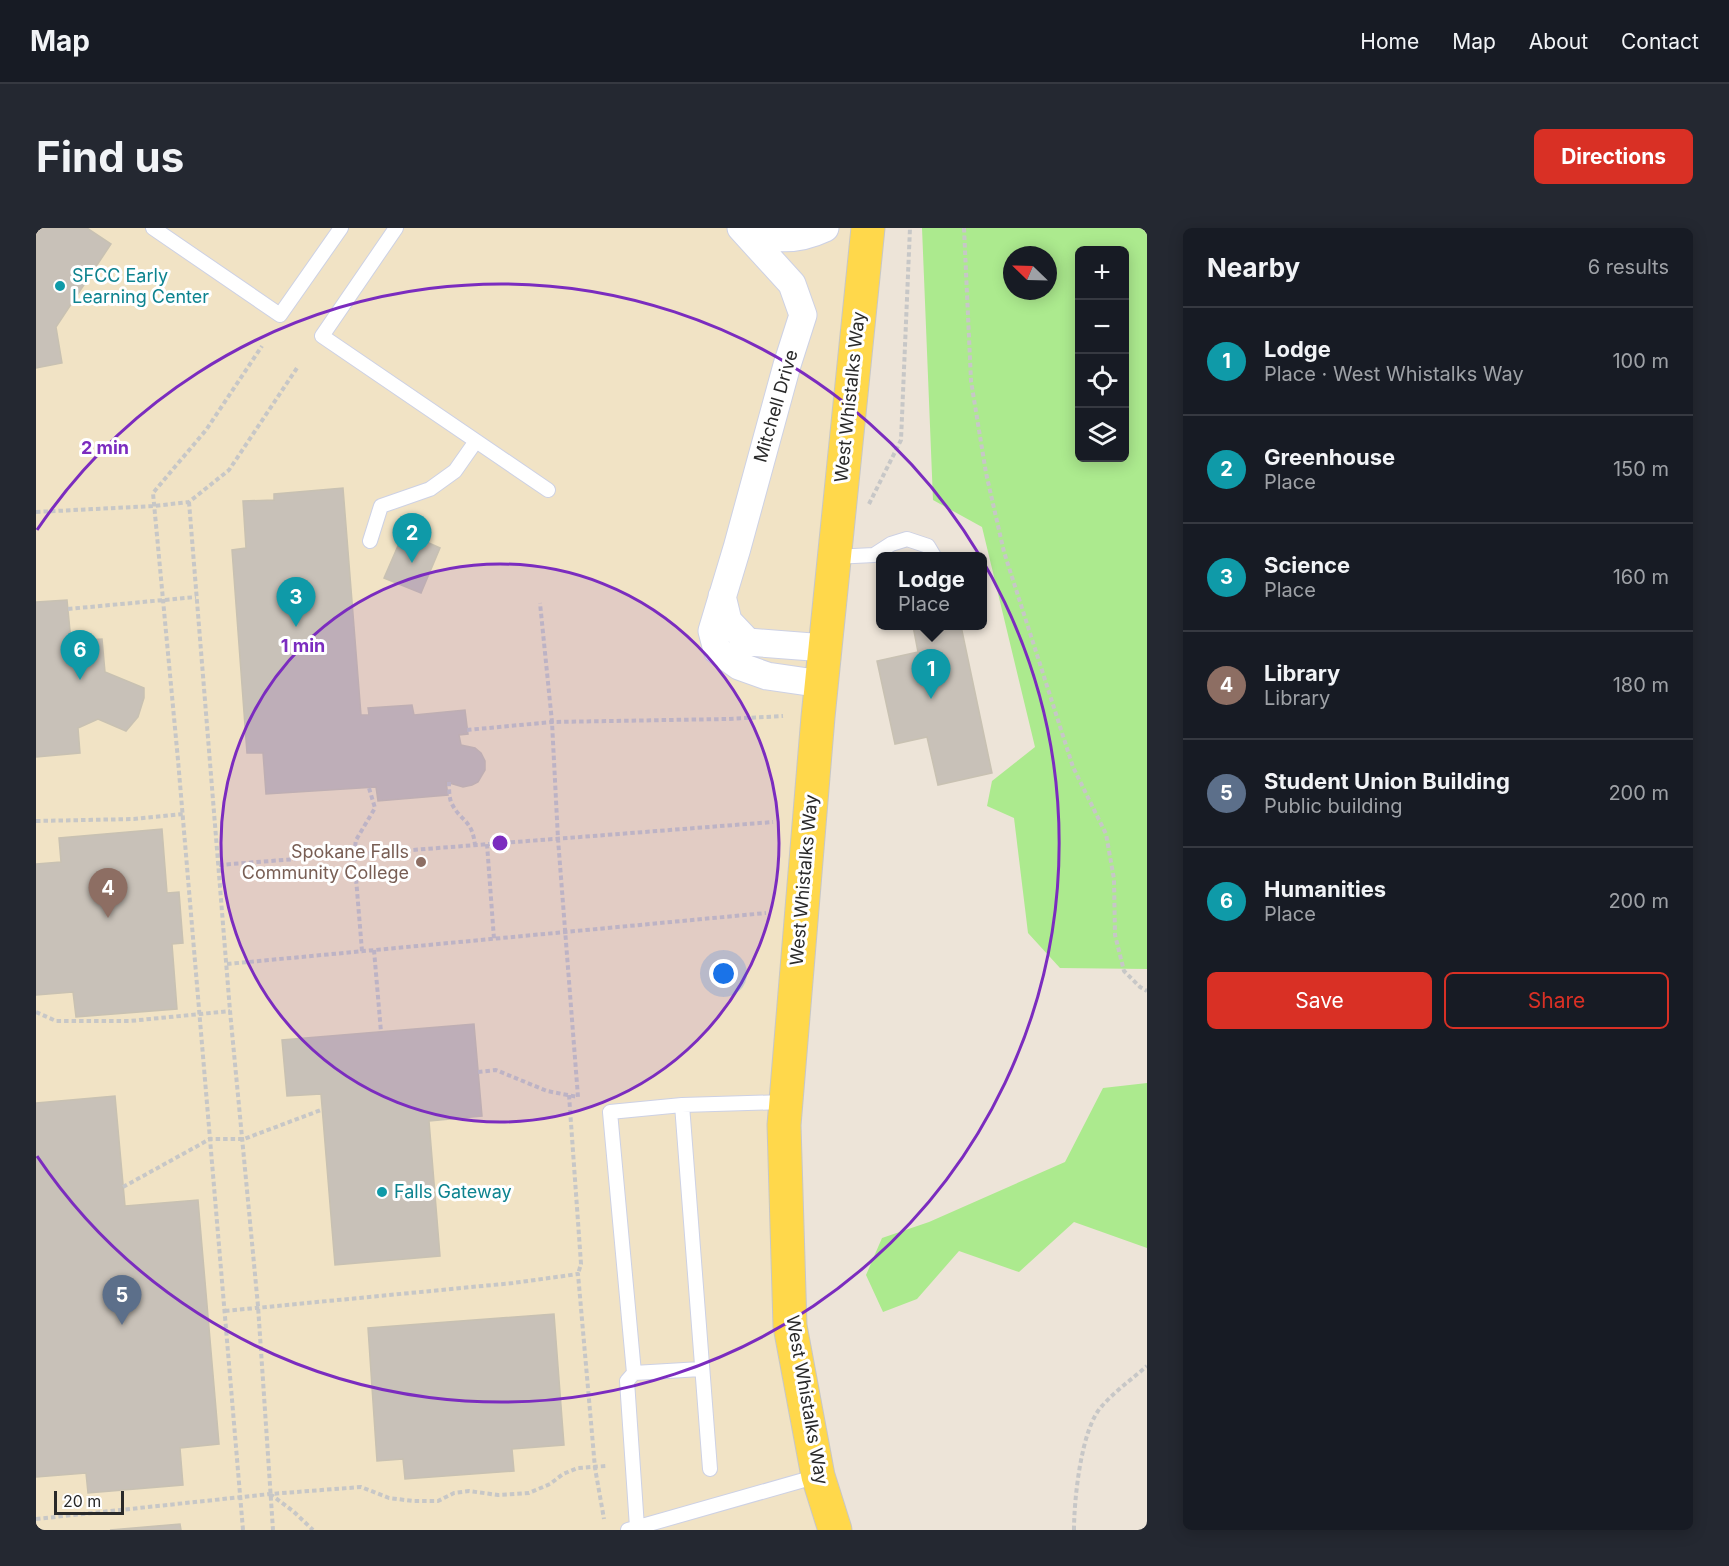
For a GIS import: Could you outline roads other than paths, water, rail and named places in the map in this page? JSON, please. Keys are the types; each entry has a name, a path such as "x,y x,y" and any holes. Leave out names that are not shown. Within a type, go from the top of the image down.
{"main road":[{"name":"West Whistalks Way","path":"835,1530 818,1476 790,1326 784,1125 833,557 868,228"}],"street":[{"name":"Mitchell Drive","path":"743,230 777,239 810,235 825,228"},
{"name":"Mitchell Drive","path":"743,230 792,284 803,315 787,364 712,631 717,650 739,666 767,676 822,684"},
{"path":"722,596 728,621 748,642 825,648"}],"lane":[{"path":"153,228 280,315 341,228"},
{"path":"396,228 322,336 548,490"},
{"path":"370,541 381,506 430,489 454,471 476,441"},
{"path":"879,552 891,544 907,539 928,546 932,552"},
{"path":"833,557 876,554"},
{"path":"785,1102 682,1105 610,1112 634,1373 627,1382 633,1529 818,1476"},
{"path":"682,1105 710,1469"},
{"path":"634,1373 701,1369"}],"place":[{"name":"SFCC Early Learning Center","path":"60,286"},
{"name":"Greenhouse","path":"412,563"},
{"name":"Science","path":"296,627"},
{"name":"Humanities","path":"80,680"},
{"name":"Lodge","path":"931,699"},
{"name":"Spokane Falls Community College","path":"421,862"},
{"name":"Library","path":"108,918"},
{"name":"Falls Gateway","path":"382,1192"},
{"name":"Student Union Building","path":"122,1325"}]}
